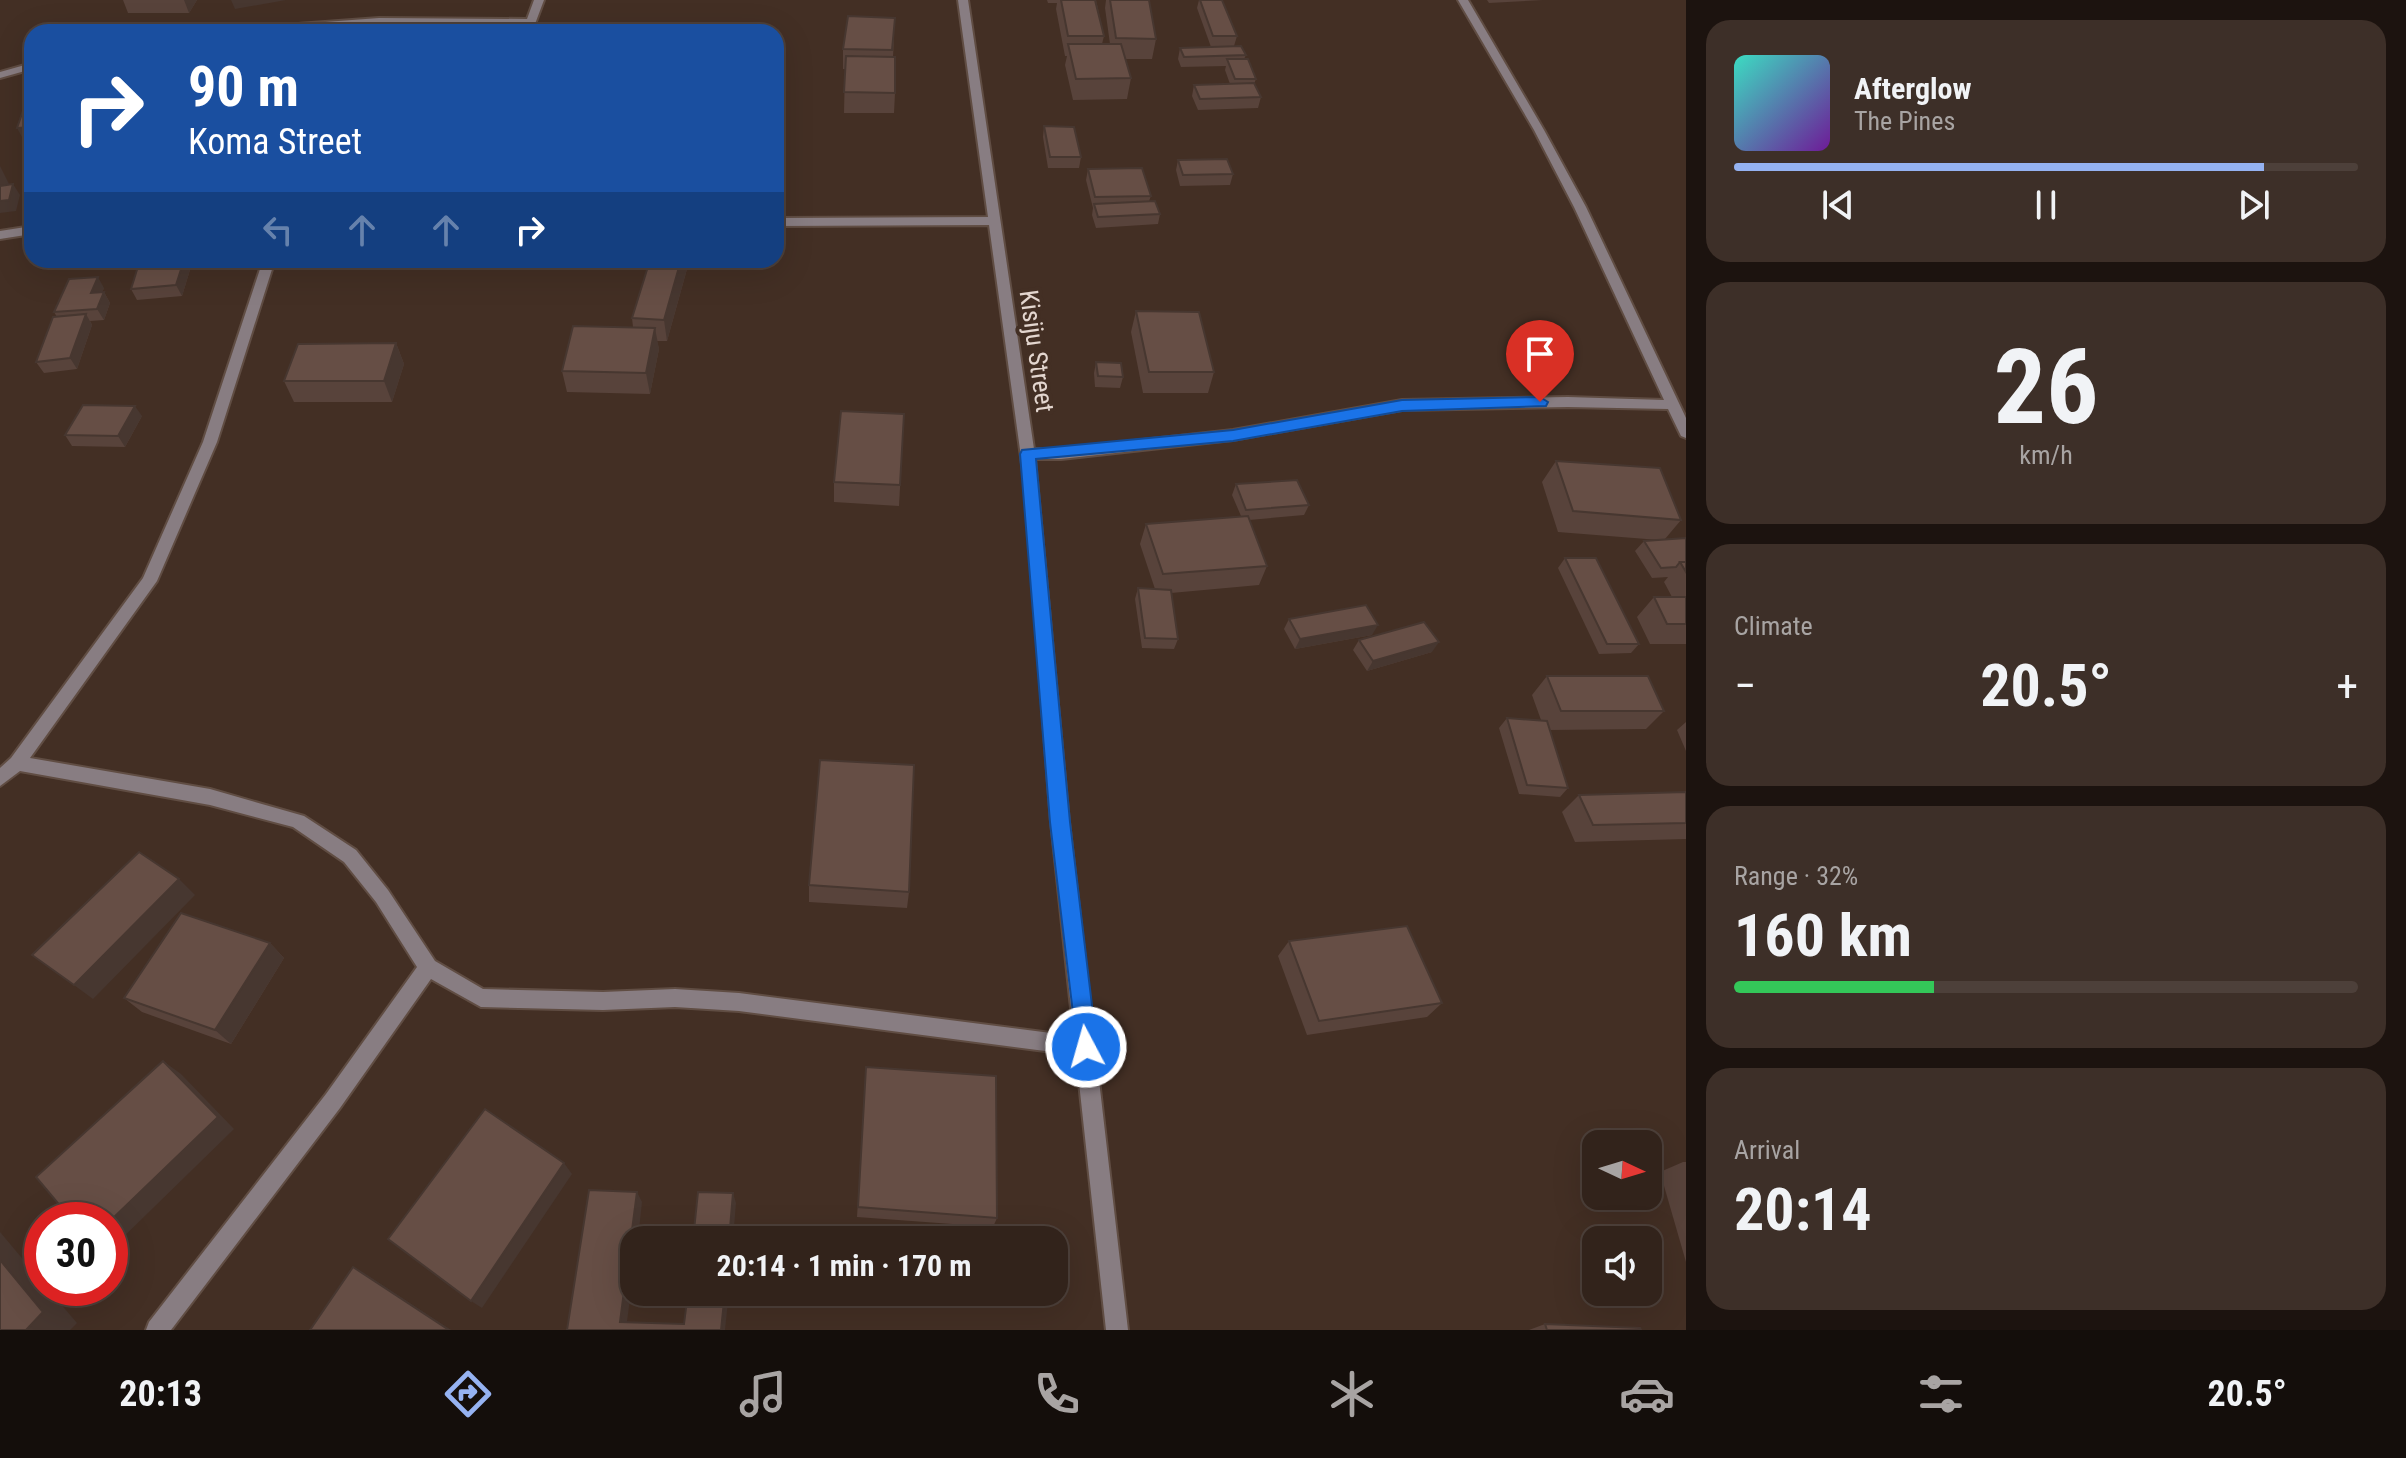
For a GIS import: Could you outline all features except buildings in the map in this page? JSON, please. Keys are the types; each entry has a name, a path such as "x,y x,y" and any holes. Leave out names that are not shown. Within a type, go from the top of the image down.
{"street":[{"path":"530,24 539,0"},
{"name":"Kisiju Street","path":"963,0 1028,454 1060,822 1117,1330"},
{"path":"1463,0 1580,207 1686,433"},
{"path":"339,24 379,21 454,24"},
{"path":"0,75 24,68"},
{"path":"784,222 994,221"},
{"path":"0,235 24,231"},
{"path":"0,779 17,763 149,581 210,442 266,268"},
{"path":"1028,454 1061,454 1233,435 1402,405 1568,402 1673,405"},
{"path":"17,763 210,797 298,821 350,856 382,896 428,967 481,998 603,1001 675,998 739,1002 1086,1047"},
{"path":"157,1330 333,1101 428,967"}],"route":[{"path":"1086,1047 1060,822 1028,454 1061,454 1233,435 1402,405 1540,402"}]}
